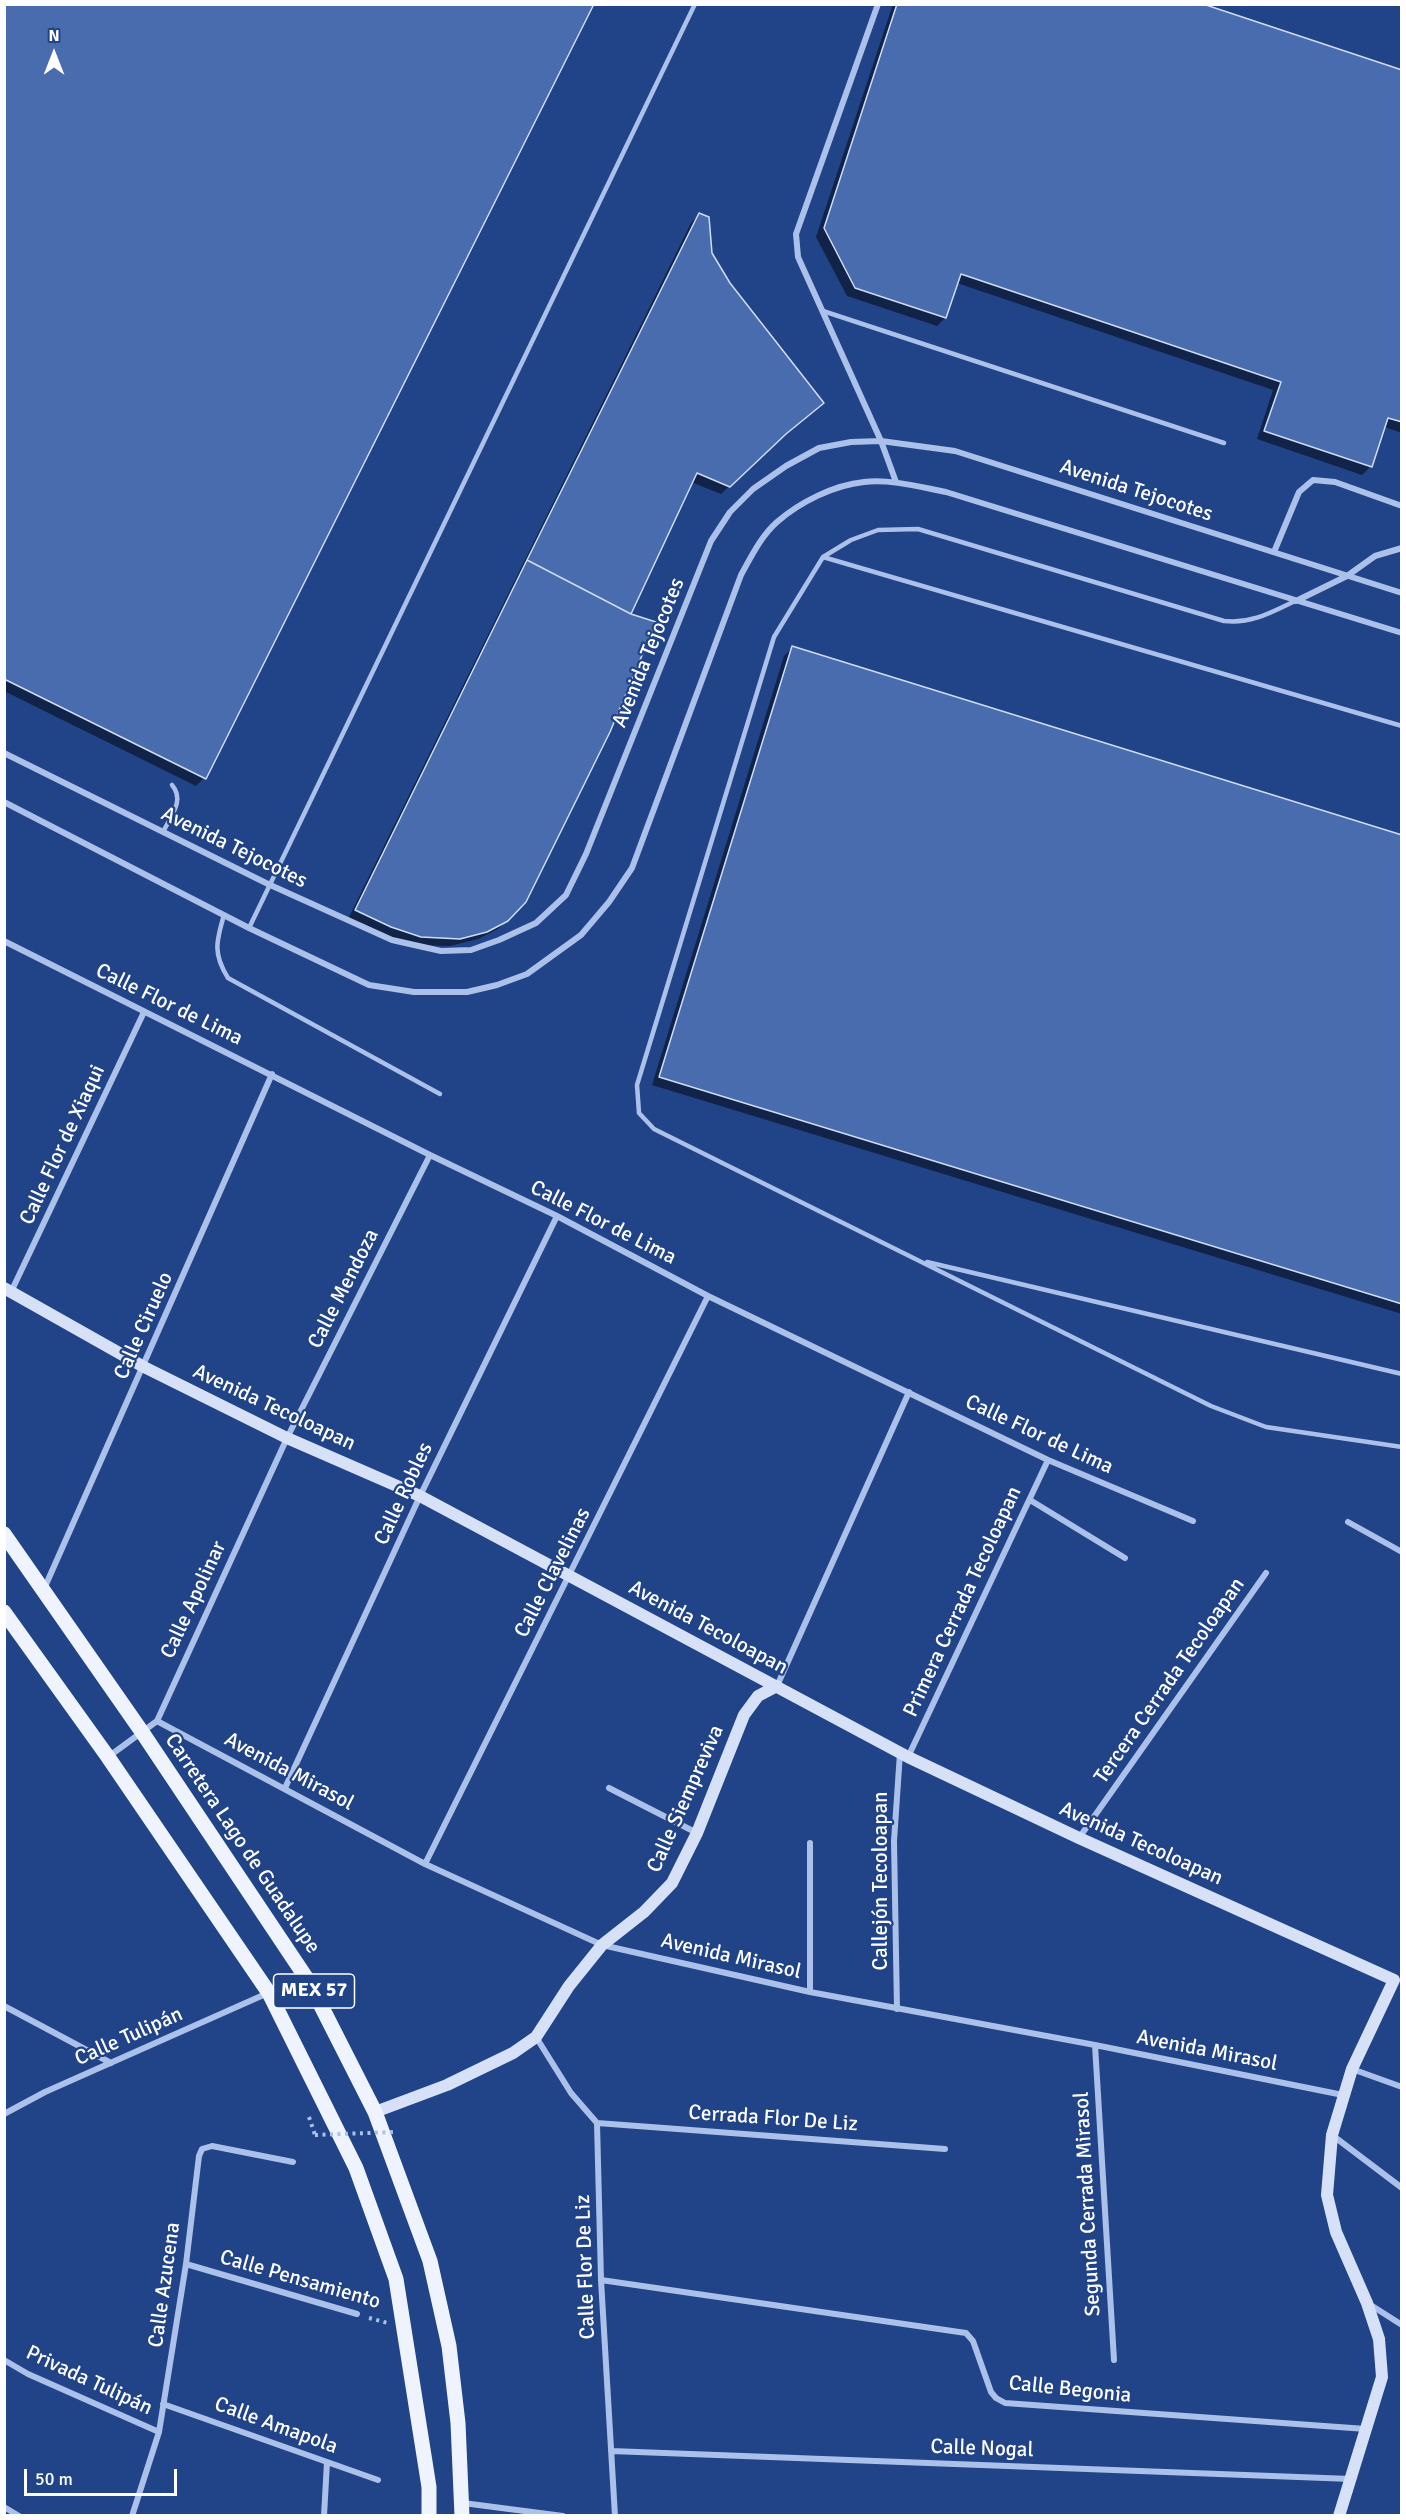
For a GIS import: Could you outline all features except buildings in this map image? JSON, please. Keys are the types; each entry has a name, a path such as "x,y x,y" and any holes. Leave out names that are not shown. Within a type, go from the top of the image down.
{"main road":[{"name":"Carretera Lago de Guadalupe","path":"4,1534 142,1732 309,1982 375,2112 433,2272 449,2346 458,2424 462,2509"},
{"name":"MEX 57","path":"4,1612 108,1757 269,1993 356,2168 396,2279 406,2328 429,2487 429,2516"}],"street":[{"path":"878,4 796,234 798,257 881,441 896,482"},
{"name":"Avenida Tejocotes","path":"4,753 268,884 392,940 441,951 471,950 500,940 536,923 566,895 586,854 711,541 730,512 753,489 786,466 819,448 851,442 881,441 955,451 1401,593"},
{"path":"1274,552 1299,492 1313,480 1335,482 1401,506"},
{"path":"4,802 249,928 369,985 414,992 467,992 497,985 527,974 580,935 609,902 632,868 741,575 757,546 777,522 834,488 864,482 896,482 946,492 1401,633"},
{"path":"1295,601 1347,576 1375,556 1401,548"},
{"name":"Calle Flor de Lima","path":"4,941 273,1074 430,1155 557,1216 708,1296 1048,1460 1193,1521"},
{"name":"Calle Flor de Xiaqui","path":"8,1290 144,1012"},
{"name":"Calle Ciruelo","path":"44,1590 273,1074"},
{"name":"Calle Mendoza","path":"287,1438 430,1155"},
{"name":"Calle Robles","path":"285,1788 420,1496 557,1216"},
{"name":"Avenida Tecoloapan","path":"8,1290 144,1367 287,1438 420,1496 904,1755 1079,1838 1398,1978"},
{"name":"Calle Clavelinas","path":"425,1864 570,1578 708,1296"},
{"path":"777,1686 909,1392"},
{"name":"Calle Apolinar","path":"108,1757 157,1721 287,1438"},
{"name":"Primera Cerrada Tecoloapan","path":"904,1755 1048,1460"},
{"path":"1030,1500 1125,1558"},
{"path":"1348,1522 1401,1552"},
{"name":"Tercera Cerrada Tecoloapan","path":"1079,1838 1266,1572"},
{"name":"Calle Siempreviva","path":"375,2112 447,2085 513,2053 536,2037 569,1986 602,1945 644,1912 672,1883 697,1833 744,1715 758,1696 777,1686"},
{"name":"Avenida Mirasol","path":"157,1721 425,1864 602,1945 810,1992 1095,2045 1343,2095"},
{"name":"Callejón Tecoloapan","path":"897,2009 894,1840 904,1755"},
{"path":"609,1788 697,1833"},
{"path":"810,1843 810,1992"},
{"path":"1339,2516 1382,2377 1379,2339 1367,2303 1335,2232 1328,2195 1332,2135 1352,2069 1398,1978"},
{"name":"Calle Tulipán","path":"4,2114 45,2092 269,1993"},
{"path":"4,2006 111,2063"},
{"path":"536,2037 571,2093 597,2122"},
{"name":"Segunda Cerrada Mirasol","path":"1095,2045 1114,2360"},
{"path":"1352,2069 1401,2087"},
{"name":"Cerrada Flor De Liz","path":"597,2122 945,2149"},
{"name":"Calle Flor De Liz","path":"597,2122 601,2280 615,2516"},
{"path":"1332,2135 1401,2188"},
{"name":"Calle Azucena","path":"132,2516 159,2432 186,2264 199,2156 202,2149 212,2146 293,2162"},
{"name":"Calle Pensamiento","path":"186,2264 357,2314"},
{"name":"Calle Begonia","path":"601,2280 966,2332 973,2341 991,2392 1005,2403 1366,2429"},
{"path":"1367,2303 1401,2325"},
{"name":"Privada Tulipán","path":"4,2360 28,2374 159,2432"},
{"name":"Calle Amapola","path":"164,2404 378,2480"},
{"name":"Calle Nogal","path":"611,2451 1351,2479"},
{"path":"324,2516 327,2462"},
{"path":"4,2507 19,2516"},
{"path":"462,2509 563,2516"}],"lane":[{"path":"249,928 268,884 694,4"},
{"path":"823,311 1224,443"},
{"path":"1295,601 1258,619 1241,623 1224,621 918,529 878,530 851,540 823,557 774,637 637,1085 639,1113 654,1129 1211,1406 1266,1427 1401,1448"},
{"path":"823,557 1401,726"},
{"path":"163,832 179,800 178,792 172,785"},
{"path":"224,915 217,941 218,962 228,978 440,1094"},
{"path":"918,1260 1401,1374"}],"path":[{"path":"306,2108 315,2135 394,2132"},
{"name":"Calle Pensamiento","path":"357,2314 406,2328"}]}
